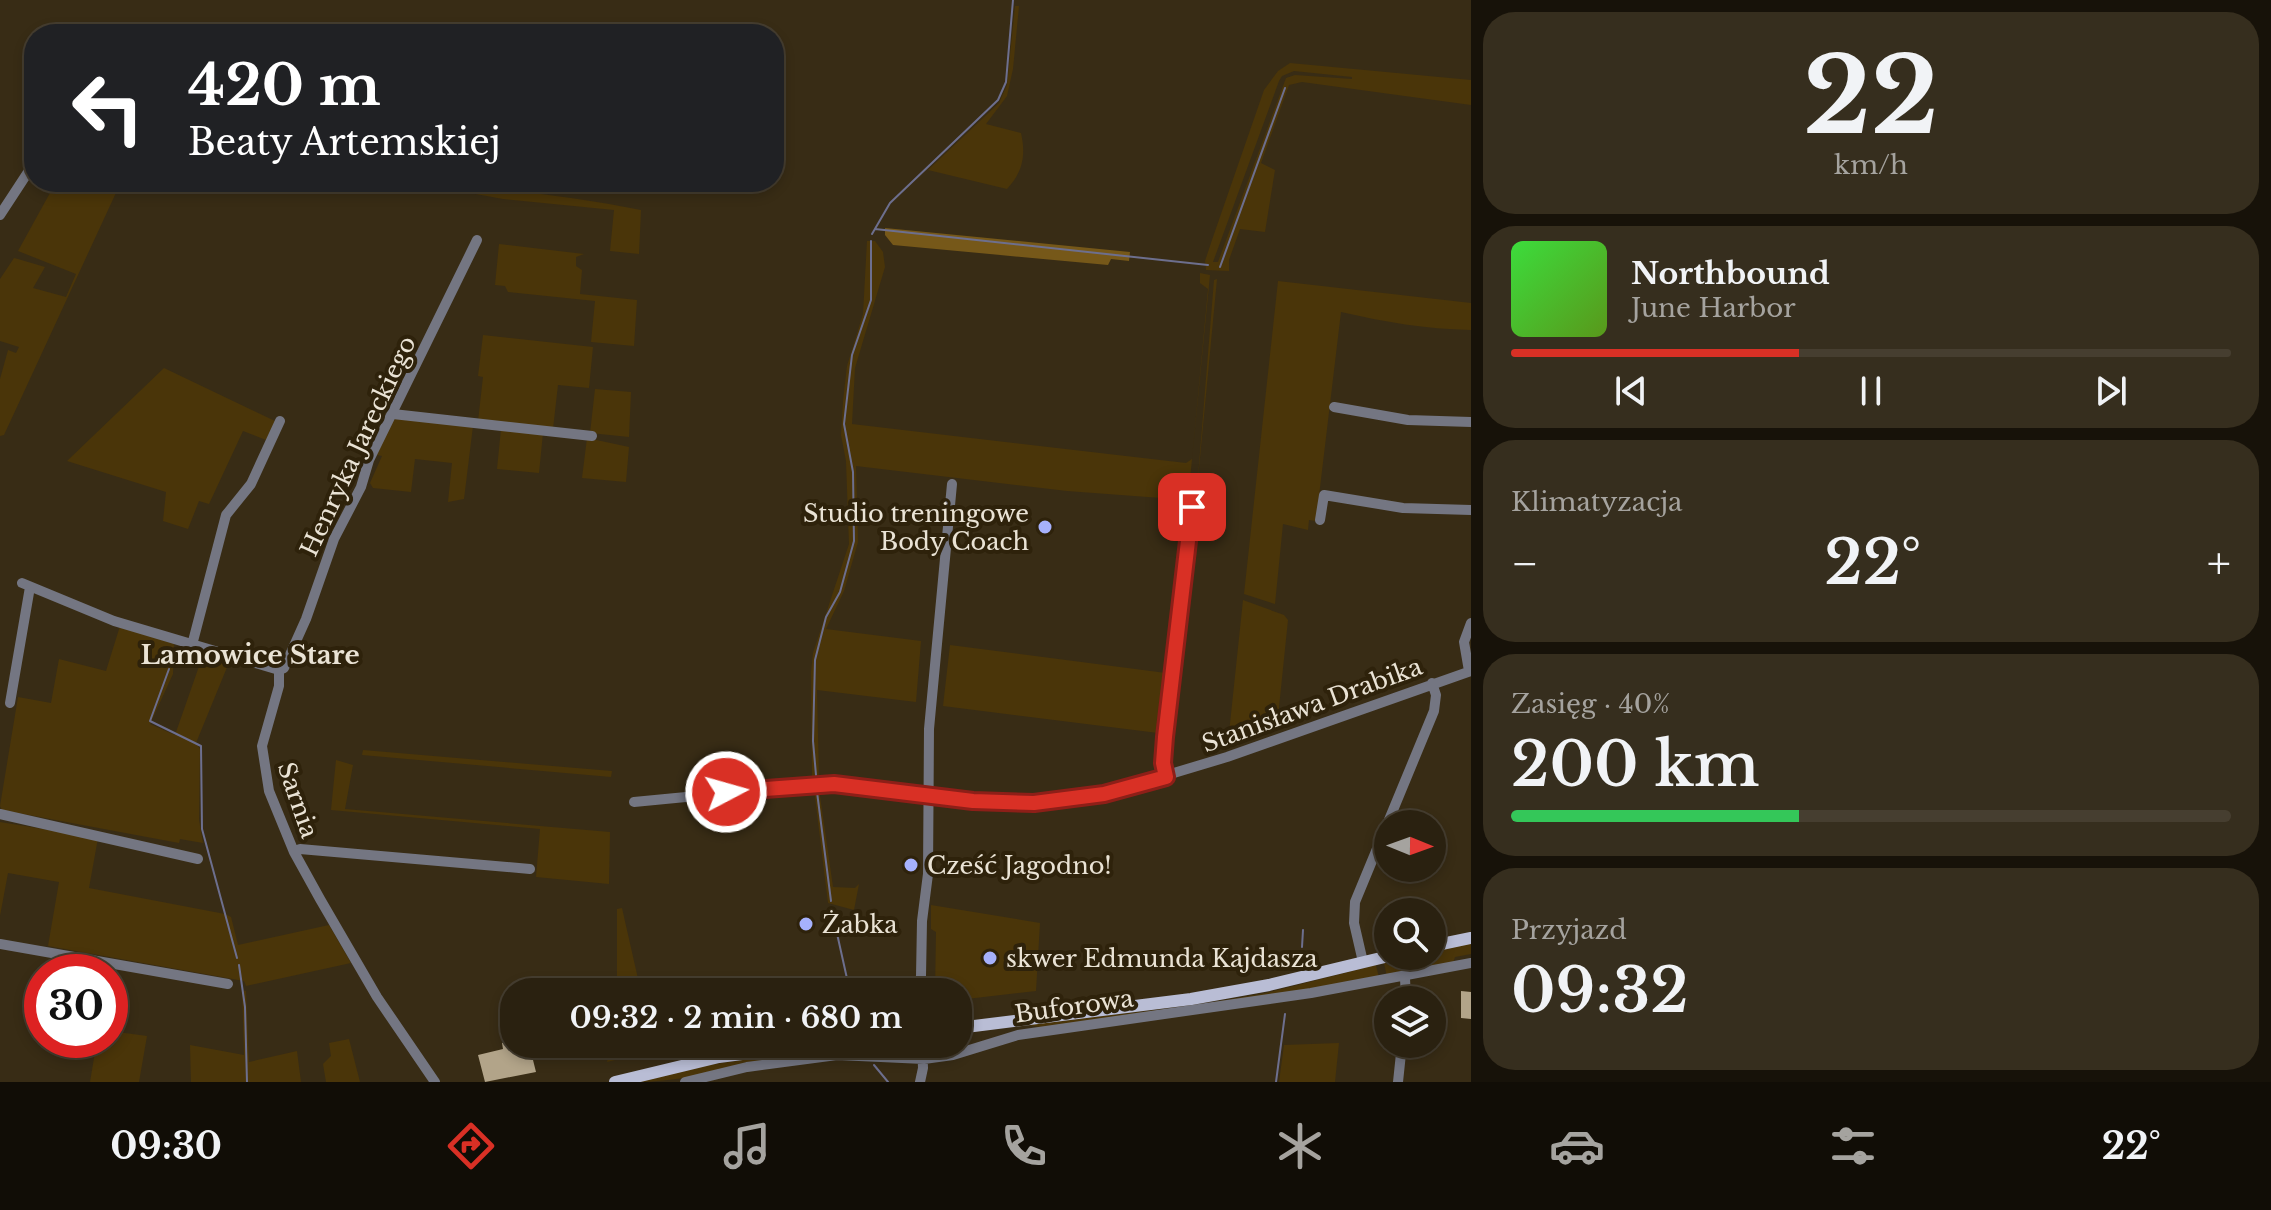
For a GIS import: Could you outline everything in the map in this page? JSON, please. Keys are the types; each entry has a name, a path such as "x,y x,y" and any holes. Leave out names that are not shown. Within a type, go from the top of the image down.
{"main road":[{"path":"1446,943 1471,938"},
{"name":"Buforowa","path":"972,1026 1191,999 1269,985 1374,959"},
{"path":"615,1082 715,1058"}],"street":[{"path":"0,215 24,178"},
{"name":"Henryka Jareckiego","path":"279,670 284,668 306,619 321,570 361,487 369,460 477,240"},
{"path":"1334,407 1429,422 1471,422"},
{"path":"393,414 592,436"},
{"path":"192,645 226,515 251,484 280,421"},
{"path":"921,976 929,729 952,484"},
{"path":"1320,520 1324,495 1403,508 1471,510"},
{"path":"1166,777 1163,763 1165,737 1192,507"},
{"path":"10,703 26,585 105,618 279,670"},
{"path":"1470,671 1464,642 1471,623"},
{"name":"Sarnia","path":"279,670 277,693 263,738 263,762 269,791 294,852 377,997 435,1082"},
{"name":"Stanisława Drabika","path":"634,802 820,784 1034,803 1104,794 1166,777 1470,671"},
{"path":"1363,962 1354,923 1355,902 1434,711 1436,695 1432,683"},
{"path":"0,814 198,859"},
{"path":"294,852 300,849 530,869"},
{"path":"0,944 228,984"},
{"name":"Buforowa","path":"685,1082 747,1067 837,1055 924,1059 953,1055 1018,1035 1405,978 1471,963"},
{"path":"1405,978 1405,986"},
{"path":"1398,1082 1401,1058"},
{"path":"920,1082 924,1059"}],"shaded area":[{"path":"1015,6 1019,6 1007,96 986,124 1021,133 1023,156 1017,176 1007,189 928,170 999,103 1007,85"},
{"path":"1290,63 1471,80 1471,105 1302,82 1289,85 1261,163 1275,170 1265,232 1240,229 1229,260 1229,271 1206,270 1205,261 1264,90 1278,71","holes":["1294,71 1352,77 1295,75 1286,78 1218,262 1213,262 1282,76"]},
{"path":"50,192 116,192 4,435 0,436 0,379 8,350 16,353 19,347 0,341 0,279 14,258 18,259 45,267 33,288 66,297 76,274 18,251"},
{"path":"465,192 523,192 641,210 639,254 610,251 614,210"},
{"path":"885,228 1130,252 1129,261 1111,259 1108,265 893,245 885,235"},
{"path":"867,241 875,241 883,252 885,267 855,368 852,424 1186,463 1192,459 1208,289 1200,283 1200,273 1210,275 1188,500 1067,491 856,466 858,542 844,591 826,629 921,641 916,702 817,690 819,778 812,778 813,653 849,544 846,461 841,435 843,401 847,366 863,314"},
{"path":"499,244 584,254 576,257 576,266 582,270 580,294 637,300 634,346 591,342 595,301 508,292 505,286 495,285"},
{"path":"1217,279 1197,489 1214,280"},
{"path":"1278,281 1471,303 1471,330 1405,324 1341,312 1316,521 1309,520 1308,530 1283,524 1275,604 1244,594"},
{"path":"483,335 593,347 589,388 558,385 553,429 478,421 483,377 478,376"},
{"path":"164,368 275,421 266,440 243,431 209,504 199,501 188,529 163,521 166,492 67,461"},
{"path":"595,389 631,392 629,437 590,433"},
{"path":"398,417 473,426 464,499 448,502 452,463 415,459 411,492 373,488 370,483 382,456 377,455 391,422"},
{"path":"501,429 543,433 539,473 497,469"},
{"path":"587,438 629,447 626,482 582,478"},
{"path":"1243,600 1284,615 1288,620 1278,717 1229,733"},
{"path":"120,626 174,644 173,674 150,724 175,735 204,652 230,660 196,743 200,749 199,820 203,843 180,839 179,843 2,810 0,806 18,697 51,703 59,659 106,671"},
{"path":"950,645 1166,673 1158,733 943,706"},
{"path":"363,750 612,771 611,777 362,755"},
{"path":"336,760 353,765 345,809 610,832 609,884 536,877 540,829 331,810"},
{"path":"814,789 819,789 833,887 855,888 859,884 854,910 828,903"},
{"path":"0,822 98,838 89,888 225,914 231,917 238,945 329,925 351,963 246,986 244,981 128,960 128,954 93,954 48,946 59,882 8,873 0,916"},
{"name":"skwer Edmunda Kajdasza","path":"931,905 1040,923 1036,991 972,998 972,978 935,978 936,932 931,929"},
{"path":"622,908 638,978 617,978 617,909"},
{"path":"1471,942 1471,954 1455,957 1453,963 1446,964 1446,948"},
{"path":"1374,966 1379,978 1048,1028 1027,1025 1190,1006 1266,993"},
{"path":"1386,970 1420,970 1387,977"},
{"path":"242,990 246,991 249,1062 297,1051 301,1082 191,1082 190,1045 244,1055"},
{"path":"128,1033 147,1036 139,1082 90,1082 94,1058 128,1058"},
{"path":"349,1039 360,1082 326,1082 323,1064 331,1056 329,1043"},
{"path":"1339,1043 1335,1082 1279,1082 1284,1045"},
{"path":"759,1058 788,1058 688,1078 636,1082 700,1066"}],"building":[{"path":"1461,991 1471,992 1471,1019 1461,1018"},
{"path":"500,1050 500,1058 532,1058 536,1072 485,1082 478,1055"}],"waterway":[{"path":"872,234 890,203 998,100 1006,82 1013,0"},
{"path":"1220,267 1285,88"},
{"path":"875,229 1208,265"},
{"path":"816,775 813,741 815,660 826,617 840,592 854,541 853,472 844,424 852,355 871,300 871,241"},
{"path":"169,669 150,721 201,746 202,829 237,958"},
{"path":"817,792 831,901"},
{"path":"834,920 847,978"},
{"path":"1302,947 1303,930"},
{"path":"239,965 245,1007 247,1082"},
{"path":"1276,1082 1285,1014"},
{"path":"874,1065 888,1082"}],"place":[{"name":"Studio treningowe Body Coach","path":"1045,527"},
{"name":"Cześć Jagodno!","path":"911,865"},
{"name":"Żabka","path":"806,924"},
{"name":"skwer Edmunda Kajdasza","path":"990,958"}],"district":[{"name":"Lamowice Stare","path":"250,655"}],"route":[{"path":"726,792 834,784 973,801 1034,803 1104,794 1166,777 1163,763 1165,737 1192,507"}]}
